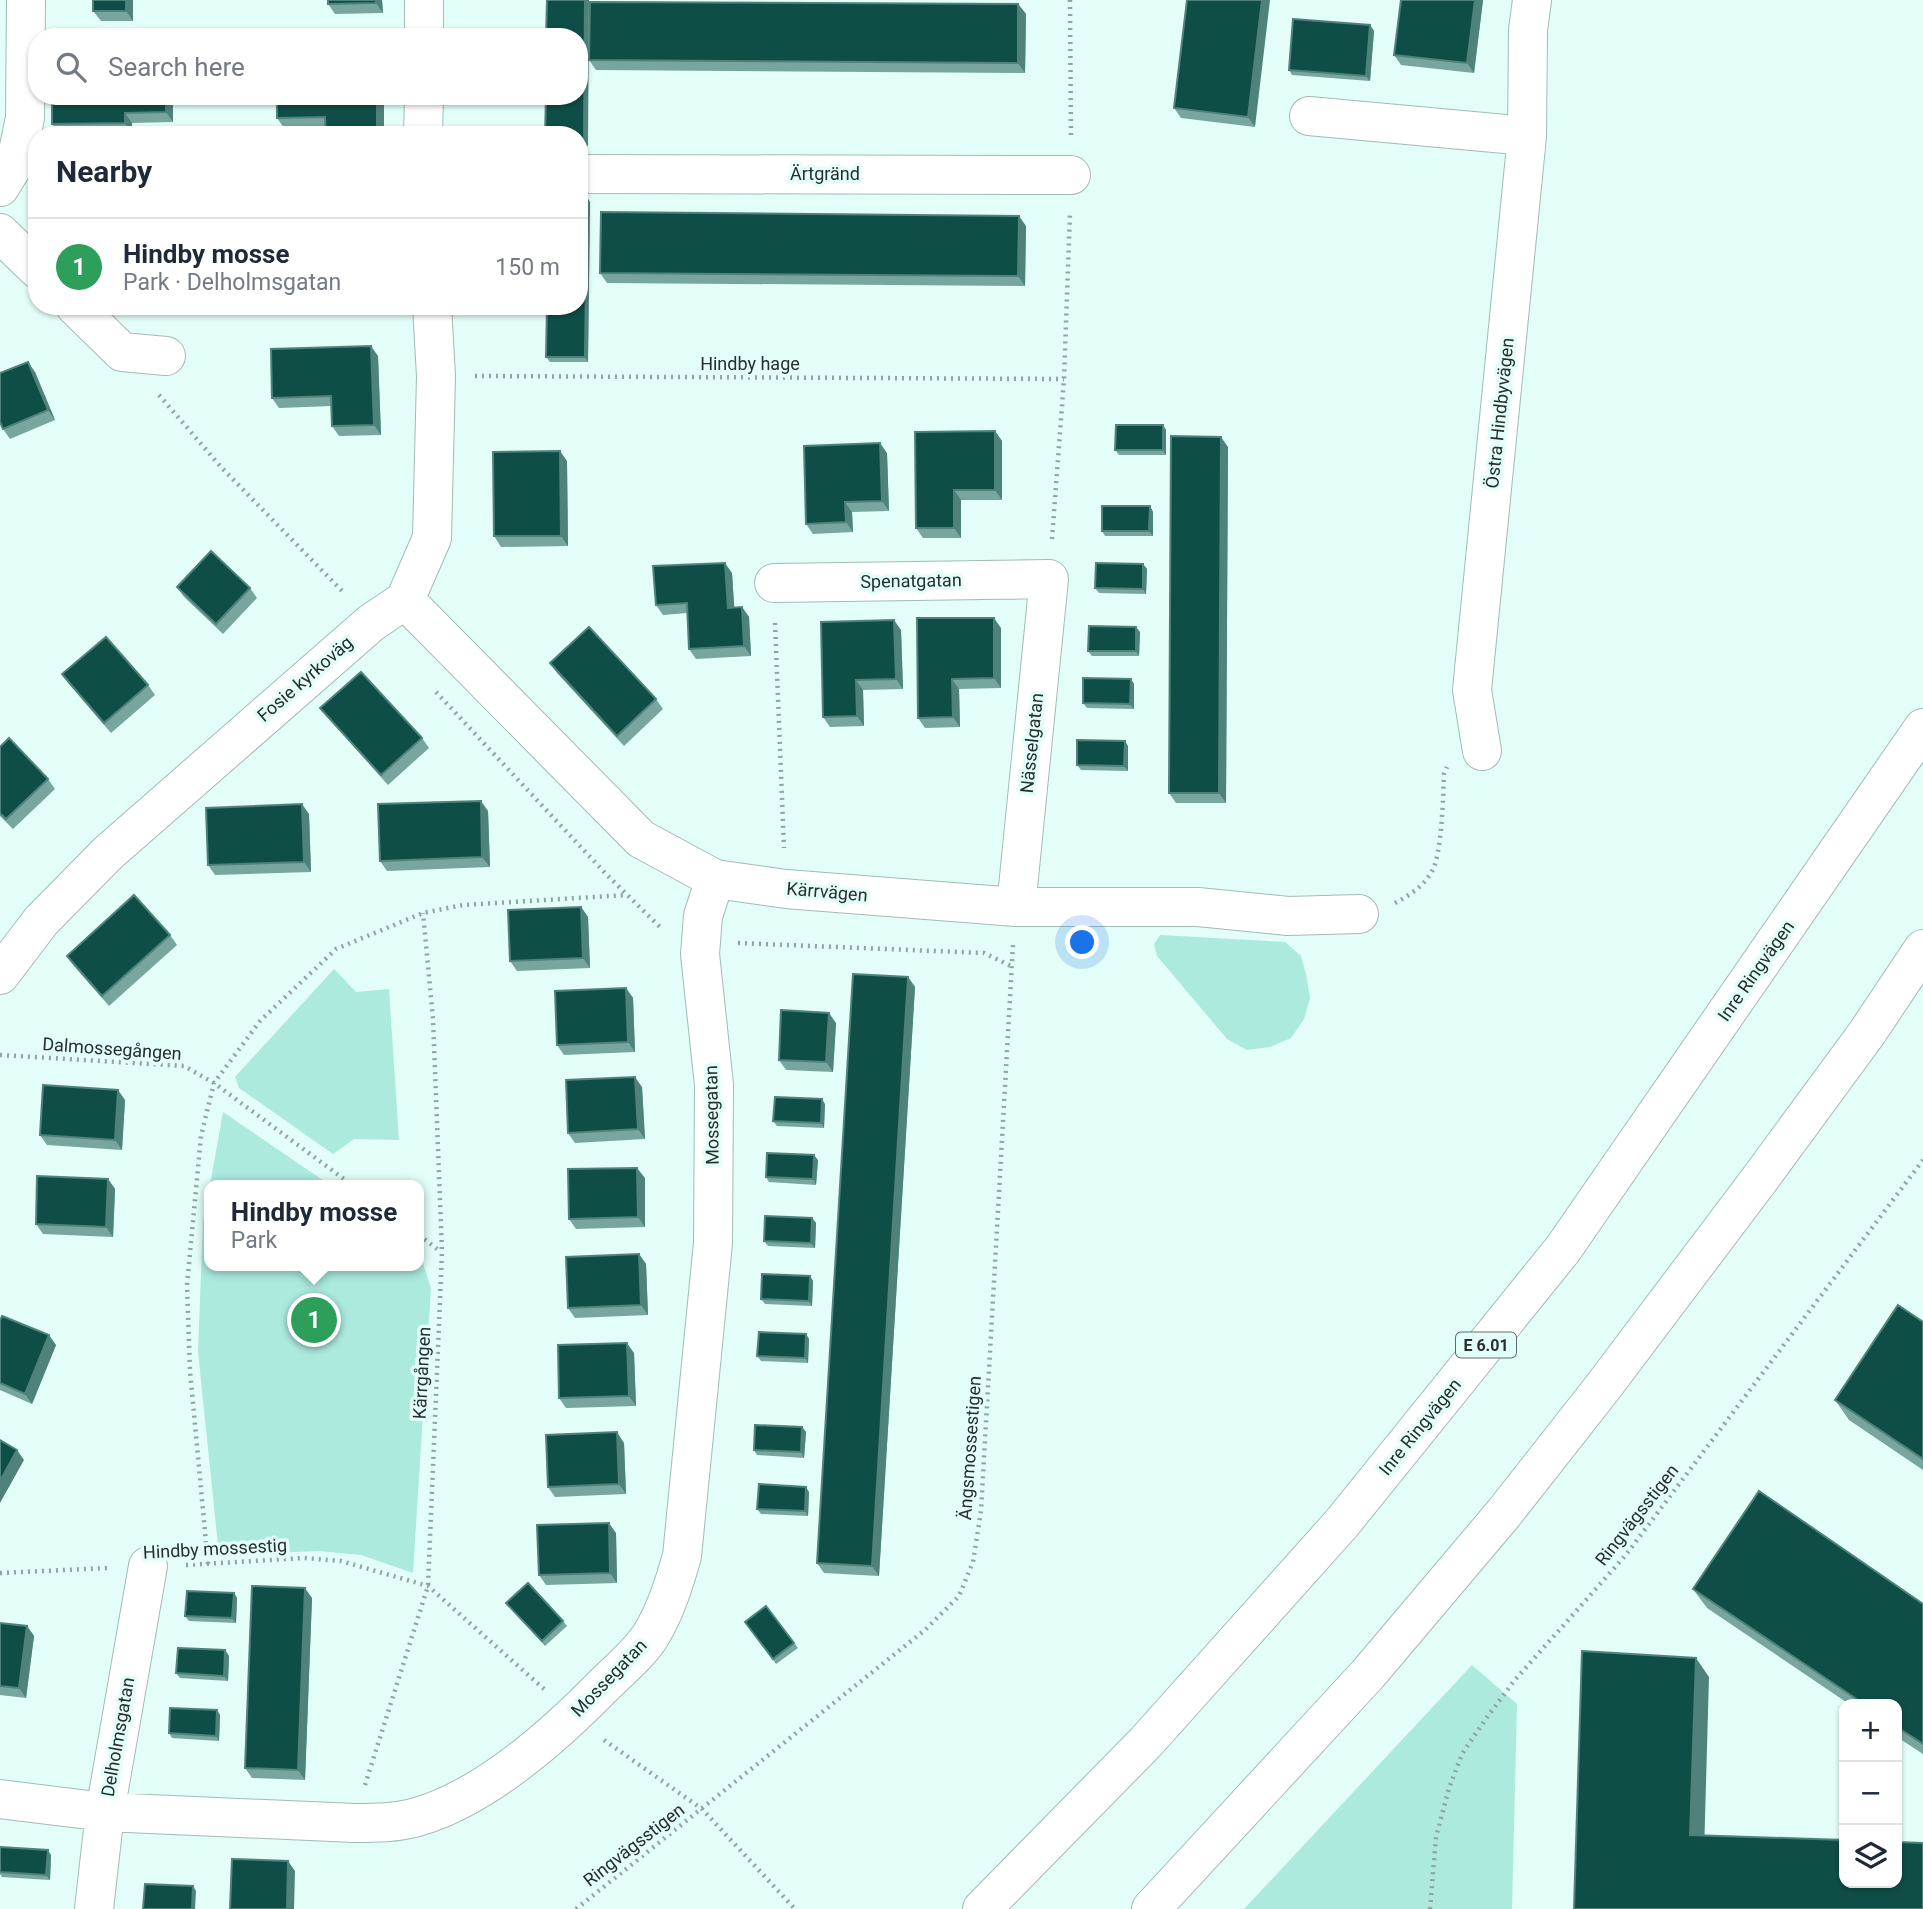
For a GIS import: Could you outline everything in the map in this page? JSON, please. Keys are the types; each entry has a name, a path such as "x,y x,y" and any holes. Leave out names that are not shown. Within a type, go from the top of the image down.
{"main road":[{"path":"0,187 16,161 25,118 26,0"},
{"path":"424,0 424,28"},
{"name":"Östra Hindbyvägen","path":"1465,757 1527,136 1528,30 1532,0"},
{"path":"423,126 424,105"},
{"path":"1308,116 1527,136"},
{"name":"Ärtgränd","path":"588,174 1072,174"},
{"path":"2,239 28,261"},
{"path":"84,315 122,352 166,356"},
{"path":"405,600 432,538 436,376 433,315"},
{"name":"Spenatgatan","path":"774,583 1049,579"},
{"name":"Nässelgatan","path":"1016,907 1049,579"},
{"name":"Kärrvägen","path":"405,600 641,839 715,879 786,889 1016,907 1198,907 1288,916 1359,914"},
{"name":"Fosie kyrkoväg","path":"0,975 41,921 108,853 370,623 405,600"},
{"name":"Inre Ringvägen","path":"982,1909 1146,1742 1342,1522 1563,1249 1923,728"},
{"name":"Mossegatan","path":"0,1799 105,1812 354,1823 416,1817 455,1802 489,1782 584,1706 650,1637 670,1598 681,1556 713,1243 714,1085 700,954 703,916 715,879"},
{"path":"1151,1909 1368,1674 1504,1513 1759,1180 1867,1033 1923,949"},
{"name":"Delholmsgatan","path":"94,1909 105,1812 148,1566"}],"path":[{"path":"1049,579 1064,379 1072,174 1070,0"},
{"name":"Hindby hage","path":"436,376 1064,379"},
{"path":"774,583 786,889"},
{"path":"1359,914 1391,906 1414,893 1433,870 1442,822 1444,774 1465,757"},
{"path":"208,1564 190,1371 187,1285 201,1136 214,1083 260,1021 336,949 423,913 463,905 628,895"},
{"name":"Kärrgången","path":"354,1823 428,1586 442,1252 433,1019 423,913"},
{"name":"Ängsmossestigen","path":"702,1810 925,1630 959,1596 973,1562 983,1485 1012,966"},
{"name":"Dalmossegången","path":"0,1055 184,1066 214,1083 345,1180"},
{"name":"Ringvägsstigen","path":"1430,1909 1436,1837 1449,1788 1462,1754 1514,1681 1625,1556 1923,1160"},
{"path":"424,1239 442,1252"},
{"name":"Hindby mossestig","path":"0,1573 304,1558 341,1561 428,1586"},
{"name":"Ringvägsstigen","path":"576,1909 702,1810 795,1909"}],"green space":[{"path":"1160,935 1285,942 1301,956 1306,974 1310,998 1304,1019 1291,1038 1270,1047 1247,1050 1227,1039 1157,956 1154,944"},
{"path":"334,969 356,992 389,989 399,1140 354,1139 333,1154 239,1088 235,1077"},
{"path":"223,1112 323,1180 211,1180"},
{"path":"204,1216 204,1271 424,1271 424,1266 431,1288 413,1573 361,1555 320,1551 219,1555 198,1352"},
{"path":"1472,1665 1517,1704 1512,1909 1244,1909"}],"building":[{"path":"93,0 126,0 126,11 93,11"},
{"path":"328,0 376,0 376,3 328,4"},
{"path":"547,0 585,0 585,28 546,28"},
{"path":"1187,0 1262,0 1248,117 1174,108"},
{"path":"1401,0 1475,0 1467,63 1394,55"},
{"path":"590,2 1018,4 1018,63 589,60"},
{"path":"1293,19 1370,25 1366,76 1289,70"},
{"path":"52,105 166,105 166,112 125,113 125,123 52,124"},
{"path":"277,105 377,105 377,126 326,126 325,117 277,118"},
{"path":"546,105 584,105 584,126 545,126"},
{"path":"601,212 1019,216 1018,276 600,273"},
{"path":"547,315 586,315 585,357 546,357"},
{"path":"371,346 374,425 332,426 331,396 272,398 271,349"},
{"path":"28,362 48,410 3,429 0,422 0,373"},
{"path":"1116,425 1163,425 1163,450 1115,450"},
{"path":"995,431 995,490 954,490 954,528 916,528 915,432"},
{"path":"1171,436 1221,437 1219,793 1169,793"},
{"path":"880,443 882,501 845,502 846,522 806,524 804,446"},
{"path":"560,451 561,536 494,536 493,452"},
{"path":"1102,506 1150,506 1149,531 1102,531"},
{"path":"211,551 250,588 216,624 177,587"},
{"path":"725,563 728,608 742,607 744,646 689,649 687,603 656,605 653,566"},
{"path":"1096,563 1143,564 1143,589 1095,588"},
{"path":"917,618 994,618 994,678 952,679 953,717 918,718"},
{"path":"894,620 896,679 856,680 857,716 823,717 821,622"},
{"path":"1089,626 1136,627 1136,651 1088,651"},
{"path":"589,627 656,699 617,736 550,663"},
{"path":"106,637 148,685 104,723 62,674"},
{"path":"361,672 422,738 381,775 320,708"},
{"path":"1083,678 1131,679 1130,704 1083,703"},
{"path":"9,738 48,779 6,819 0,813 0,747"},
{"path":"1077,740 1125,741 1124,766 1077,765"},
{"path":"481,801 482,857 380,861 378,804"},
{"path":"302,804 304,862 208,865 206,808"},
{"path":"134,895 170,935 102,996 67,956"},
{"path":"581,907 583,958 510,961 508,910"},
{"path":"853,974 908,977 872,1566 817,1563"},
{"path":"626,988 628,1042 557,1045 555,991"},
{"path":"781,1010 829,1013 826,1062 779,1060"},
{"path":"635,1077 638,1129 568,1133 566,1080"},
{"path":"43,1085 118,1090 115,1140 40,1135"},
{"path":"775,1097 822,1099 821,1123 773,1121"},
{"path":"767,1153 814,1155 813,1179 766,1177"},
{"path":"637,1168 638,1217 569,1219 568,1169"},
{"path":"37,1176 108,1179 106,1227 36,1224"},
{"path":"765,1216 812,1218 811,1243 764,1241"},
{"path":"639,1254 641,1305 568,1308 566,1257"},
{"path":"762,1274 810,1276 809,1301 761,1299"},
{"path":"1898,1305 1923,1322 1923,1459 1835,1400"},
{"path":"2,1316 49,1335 25,1394 0,1383"},
{"path":"759,1332 806,1334 805,1358 757,1356"},
{"path":"627,1343 629,1396 559,1398 558,1345"},
{"path":"755,1425 802,1427 801,1452 754,1450"},
{"path":"617,1432 619,1484 548,1487 546,1435"},
{"path":"0,1440 17,1450 0,1481"},
{"path":"759,1484 806,1487 805,1511 757,1509"},
{"path":"1759,1491 1923,1604 1923,1744 1902,1730 1902,1699 1857,1699 1693,1589"},
{"path":"609,1523 610,1573 539,1575 537,1525"},
{"path":"528,1583 563,1621 542,1641 506,1603"},
{"path":"252,1586 305,1588 298,1770 245,1768"},
{"path":"187,1591 234,1593 232,1618 185,1616"},
{"path":"766,1606 794,1643 773,1659 745,1622"},
{"path":"0,1623 27,1626 19,1688 0,1686"},
{"path":"178,1648 225,1650 224,1676 176,1673"},
{"path":"1582,1651 1696,1658 1690,1835 1839,1840 1839,1888 1902,1888 1902,1842 1923,1843 1923,1909 1574,1909"},
{"path":"170,1708 217,1710 216,1736 169,1733"},
{"path":"0,1847 48,1850 46,1875 0,1872"},
{"path":"232,1859 288,1861 287,1909 230,1909"},
{"path":"145,1884 193,1886 192,1909 143,1909"}],"place":[{"name":"Hindby mosse","path":"314,1320"}]}
